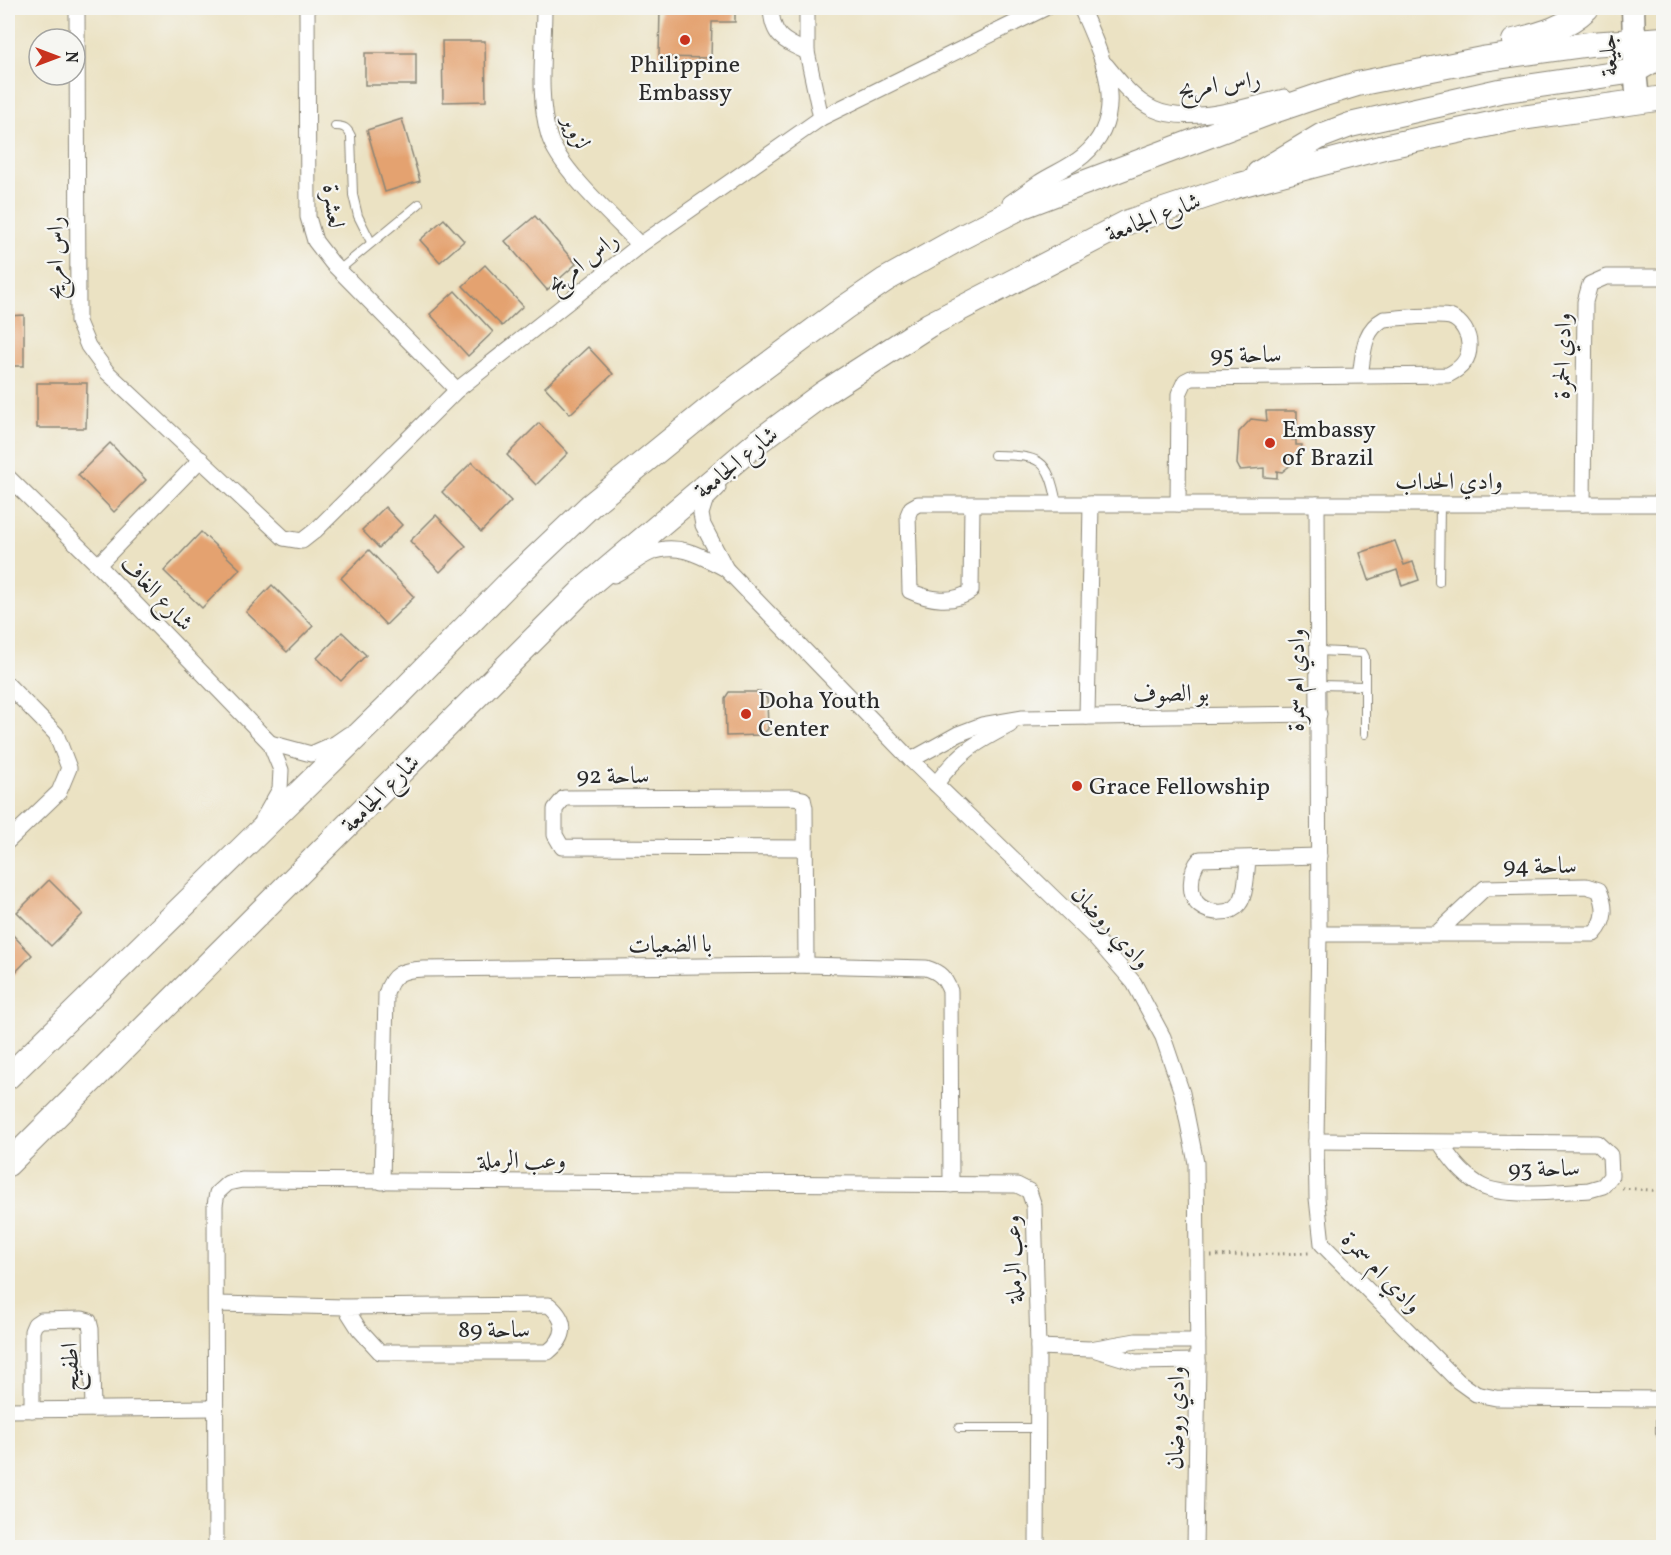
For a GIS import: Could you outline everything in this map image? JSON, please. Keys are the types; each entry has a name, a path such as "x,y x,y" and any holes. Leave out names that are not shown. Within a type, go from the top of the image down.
{"main road":[{"path":"1482,58 1495,47 1560,27 1587,8"},
{"name":"جليعة","path":"1633,8 1638,100"},
{"path":"8,1077 591,505 720,400 885,280 1023,206 1271,112 1357,84 1482,58 1590,44 1664,39"},
{"path":"1236,186 1321,136 1350,124 1499,91 1635,71 1652,61 1664,45"},
{"name":"شارع الجامعة","path":"8,1164 584,589 759,441 824,393 929,325 1128,222 1236,186 1388,146 1514,119 1664,98"}],"street":[{"name":"راس امريح","path":"76,8 78,322 88,346 107,372 284,538 302,541 316,530 457,390 640,245 821,118 1045,8"},
{"name":"لعشرة","path":"307,8 308,217 315,241 339,270 457,390"},
{"name":"لزوير","path":"544,8 543,109 549,138 562,163 640,245"},
{"path":"771,8 772,23 784,42 807,52"},
{"path":"807,8 807,52 821,118"},
{"name":"راس امريح","path":"983,226 990,217 1082,157 1093,147 1102,131 1109,111 1110,93 1104,63 1081,8"},
{"name":"راس امريح","path":"1104,63 1126,89 1142,102 1155,110 1170,114 1221,112 1342,82 1357,84"},
{"name":"وادي الحمرة","path":"1583,504 1585,302 1590,284 1606,277 1664,277"},
{"name":"ساحة 95","path":"1178,504 1179,394 1185,381 1198,376 1360,376 1448,375 1463,364 1468,356 1468,337 1464,328 1449,317 1384,319 1369,330 1360,376"},
{"name":"وادي روضان","path":"759,441 739,469 705,501 701,514 703,525 726,569 911,760 1094,937 1134,983 1163,1037 1182,1093 1196,1163 1198,1361 1195,1548"},
{"path":"98,565 201,459"},
{"name":"شارع الغاف","path":"11,487 98,565 270,743 281,770 280,789 252,839"},
{"name":"وادي الحداب","path":"972,504 971,591 962,596 941,600 930,599 910,591 908,515 911,508 918,504 972,504 1057,504 1091,504 1178,504 1317,504 1440,504 1583,504 1664,504"},
{"path":"1087,717 1091,504"},
{"name":"وادي ام سمرة","path":"1317,504 1319,934 1316,1141 1318,1210 1322,1244 1458,1381 1476,1394 1496,1398 1662,1399"},
{"name":"وادي روضان","path":"584,589 623,571 649,553 662,549 686,550 726,569"},
{"path":"8,685 56,734 69,768 59,792 8,841"},
{"path":"270,743 310,754 336,743 386,708"},
{"name":"بو الصوف","path":"911,760 957,734 982,725 1023,718 1319,714"},
{"name":"بو الصوف","path":"936,784 950,764 980,740 1023,718"},
{"name":"ساحة 92","path":"805,848 562,847 555,835 555,809 564,798 793,797 802,799 805,808 806,965"},
{"path":"1248,858 1239,904 1231,910 1220,912 1198,905 1191,883 1195,864 1200,859 1319,856"},
{"name":"ساحة 94","path":"1319,934 1436,934 1594,933 1604,920 1604,901 1599,890 1586,886 1485,888 1436,934"},
{"name":"با الضعيات","path":"382,1182 386,994 389,982 399,974 423,969 806,965 926,968 937,972 945,979 950,991 951,1185"},
{"name":"ساحة 93","path":"1316,1141 1597,1143 1610,1155 1611,1176 1603,1186 1589,1190 1502,1193 1479,1185 1455,1165 1440,1143"},
{"name":"وعب الرملة","path":"216,1548 215,1205 217,1193 228,1183 242,1180 1017,1185 1029,1191 1034,1206 1038,1347 1037,1548"},
{"name":"ساحة 89","path":"216,1304 345,1307 549,1305 559,1314 563,1330 560,1343 548,1352 380,1352 359,1329 345,1307"},
{"name":"اطفيح","path":"32,1410 32,1331 35,1324 41,1320 82,1319 89,1321 91,1329 93,1409"},
{"path":"1038,1347 1090,1349 1136,1341 1198,1341"},
{"path":"1090,1349 1135,1362 1198,1361"},
{"name":"اطفيح","path":"8,1410 216,1408"}],"lane":[{"path":"335,126 348,129 351,136 353,195 358,216 371,242"},
{"path":"339,270 419,204"},
{"path":"994,454 1027,456 1043,464 1053,479 1057,504"},
{"path":"1439,582 1440,504"},
{"path":"1318,651 1363,653 1365,657 1365,734"},
{"path":"1318,685 1365,686"},
{"path":"1662,1399 1660,1432 1664,1442"},
{"path":"959,1428 1037,1428"}],"path":[{"path":"1603,1186 1664,1191"},
{"path":"1197,1257 1329,1253"}],"building":[{"name":"Philippine Embassy","path":"660,8 735,8 735,22 712,22 711,58 659,57"},
{"path":"442,41 485,41 486,101 443,102"},
{"path":"365,53 416,53 416,85 365,85"},
{"path":"402,119 420,181 385,192 367,130"},
{"path":"535,216 576,264 547,290 505,241"},
{"path":"444,219 464,241 440,262 420,240"},
{"path":"485,265 523,306 502,326 463,286"},
{"path":"455,291 493,332 468,356 430,314"},
{"path":"24,315 24,366 8,366 8,316"},
{"path":"588,347 613,374 570,414 545,387"},
{"path":"37,383 87,383 86,428 37,428"},
{"path":"1266,411 1297,411 1297,431 1293,432 1292,440 1296,440 1296,445 1302,445 1301,456 1292,456 1292,464 1282,472 1277,471 1277,478 1264,477 1264,468 1240,470 1237,464 1239,432 1251,419 1267,421"},
{"path":"539,423 568,453 536,485 507,455"},
{"path":"110,443 146,480 114,512 78,475"},
{"path":"472,462 511,501 481,532 442,492"},
{"path":"385,507 402,525 379,548 362,530"},
{"path":"436,515 466,546 440,572 410,541"},
{"path":"201,532 240,569 202,608 164,571"},
{"path":"1395,541 1404,565 1413,562 1419,580 1402,586 1397,570 1369,580 1360,553"},
{"path":"369,550 414,597 386,625 341,578"},
{"path":"272,585 313,626 287,652 246,612"},
{"path":"342,632 366,655 341,681 317,658"},
{"name":"Doha Youth Center","path":"729,692 761,692 767,699 768,729 762,735 726,736 725,698"},
{"path":"49,880 83,914 51,946 17,912"},
{"path":"11,933 32,955 8,980 8,937"}],"place":[{"name":"Philippine Embassy","path":"685,40"},
{"name":"Embassy of Brazil","path":"1270,443"},
{"name":"Doha Youth Center","path":"746,714"},
{"name":"Grace Fellowship","path":"1077,786"}]}
